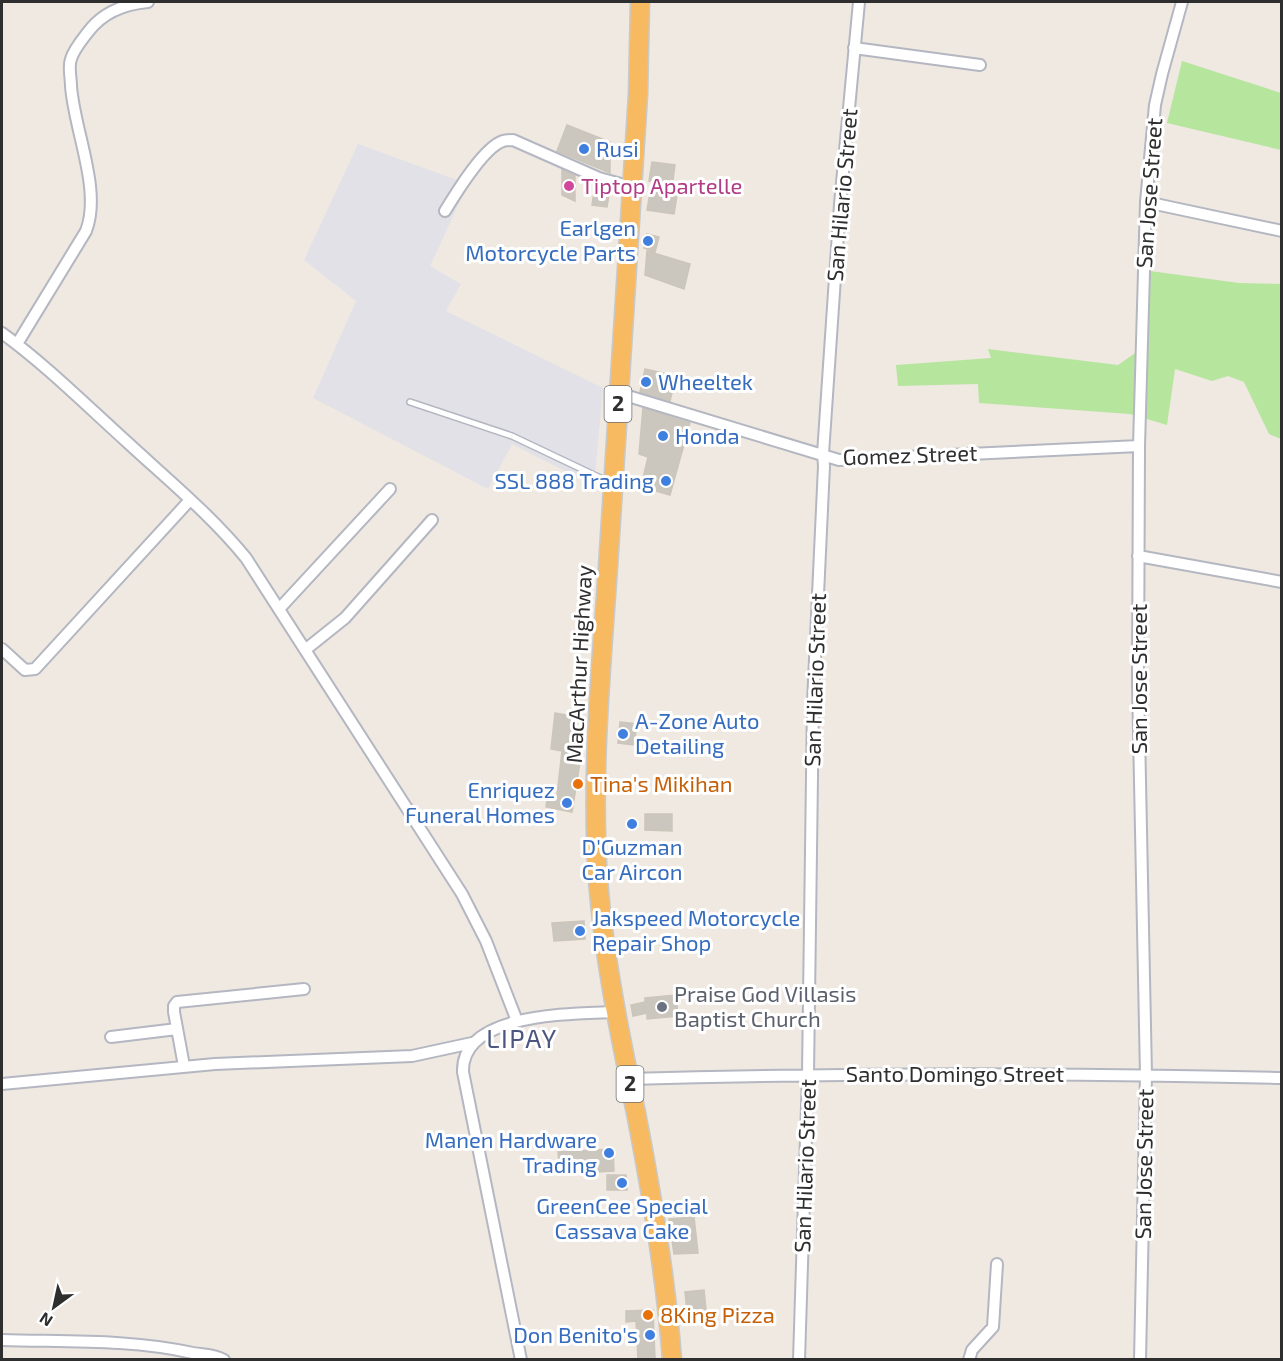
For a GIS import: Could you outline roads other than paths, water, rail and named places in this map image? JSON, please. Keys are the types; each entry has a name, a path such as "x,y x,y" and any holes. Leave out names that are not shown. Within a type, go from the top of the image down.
{"highway":[{"name":"MacArthur Highway","path":"640,2 638,95 599,702 598,876 602,928 614,1012 629,1079 662,1259 672,1359"}],"street":[{"path":"17,344 86,231 90,218 87,171 72,104 69,65 71,58 92,27 104,16 116,8 148,2"},
{"name":"San Hilario Street","path":"799,1359 808,1074 813,702 823,454 840,204 859,2"},
{"name":"San Jose Street","path":"1140,1359 1146,1075 1138,683 1138,556 1146,202 1155,105 1182,2"},
{"path":"854,48 981,65"},
{"path":"445,211 460,186 487,152 502,141 513,140 599,178 632,188"},
{"path":"1146,202 1211,214 1281,231"},
{"path":"2,333 190,500 229,537 246,558 462,894 486,941 517,1021"},
{"name":"Gomez Street","path":"618,393 839,460 1139,446"},
{"path":"279,609 390,489"},
{"path":"2,649 25,670 35,669 190,500"},
{"path":"305,650 345,618 432,520"},
{"path":"1138,556 1281,582"},
{"path":"184,1066 174,1006 179,1001 304,989"},
{"path":"2,1084 184,1066 412,1056 472,1043 517,1021 548,1016 614,1012"},
{"path":"111,1037 177,1029"},
{"path":"472,1043 463,1061 463,1072 521,1359"},
{"name":"Santo Domingo Street","path":"629,1079 808,1074 1146,1075 1281,1078"},
{"path":"969,1359 972,1350 993,1327 997,1264"},
{"path":"2,1340 111,1343 179,1350 224,1359"}],"lane":[{"path":"410,402 512,436 613,484"}],"place":[{"name":"Rusi","path":"584,149"},
{"name":"Tiptop Apartelle","path":"569,186"},
{"name":"Earlgen Motorcycle Parts","path":"648,241"},
{"name":"Wheeltek","path":"646,382"},
{"name":"Honda","path":"663,436"},
{"name":"SSL 888 Trading","path":"666,481"},
{"name":"A-Zone Auto Detailing","path":"623,734"},
{"name":"Tina's Mikihan","path":"578,784"},
{"name":"Enriquez Funeral Homes","path":"567,803"},
{"name":"D'Guzman Car Aircon","path":"632,824"},
{"name":"Jakspeed Motorcycle Repair Shop","path":"580,931"},
{"name":"Praise God Villasis Baptist Church","path":"662,1007"},
{"name":"Manen Hardware Trading","path":"609,1153"},
{"name":"GreenCee Special Cassava Cake","path":"622,1183"},
{"name":"8King Pizza","path":"648,1315"},
{"name":"Don Benito's","path":"650,1335"}],"district":[{"name":"LIPAY","path":"522,1039"}]}
